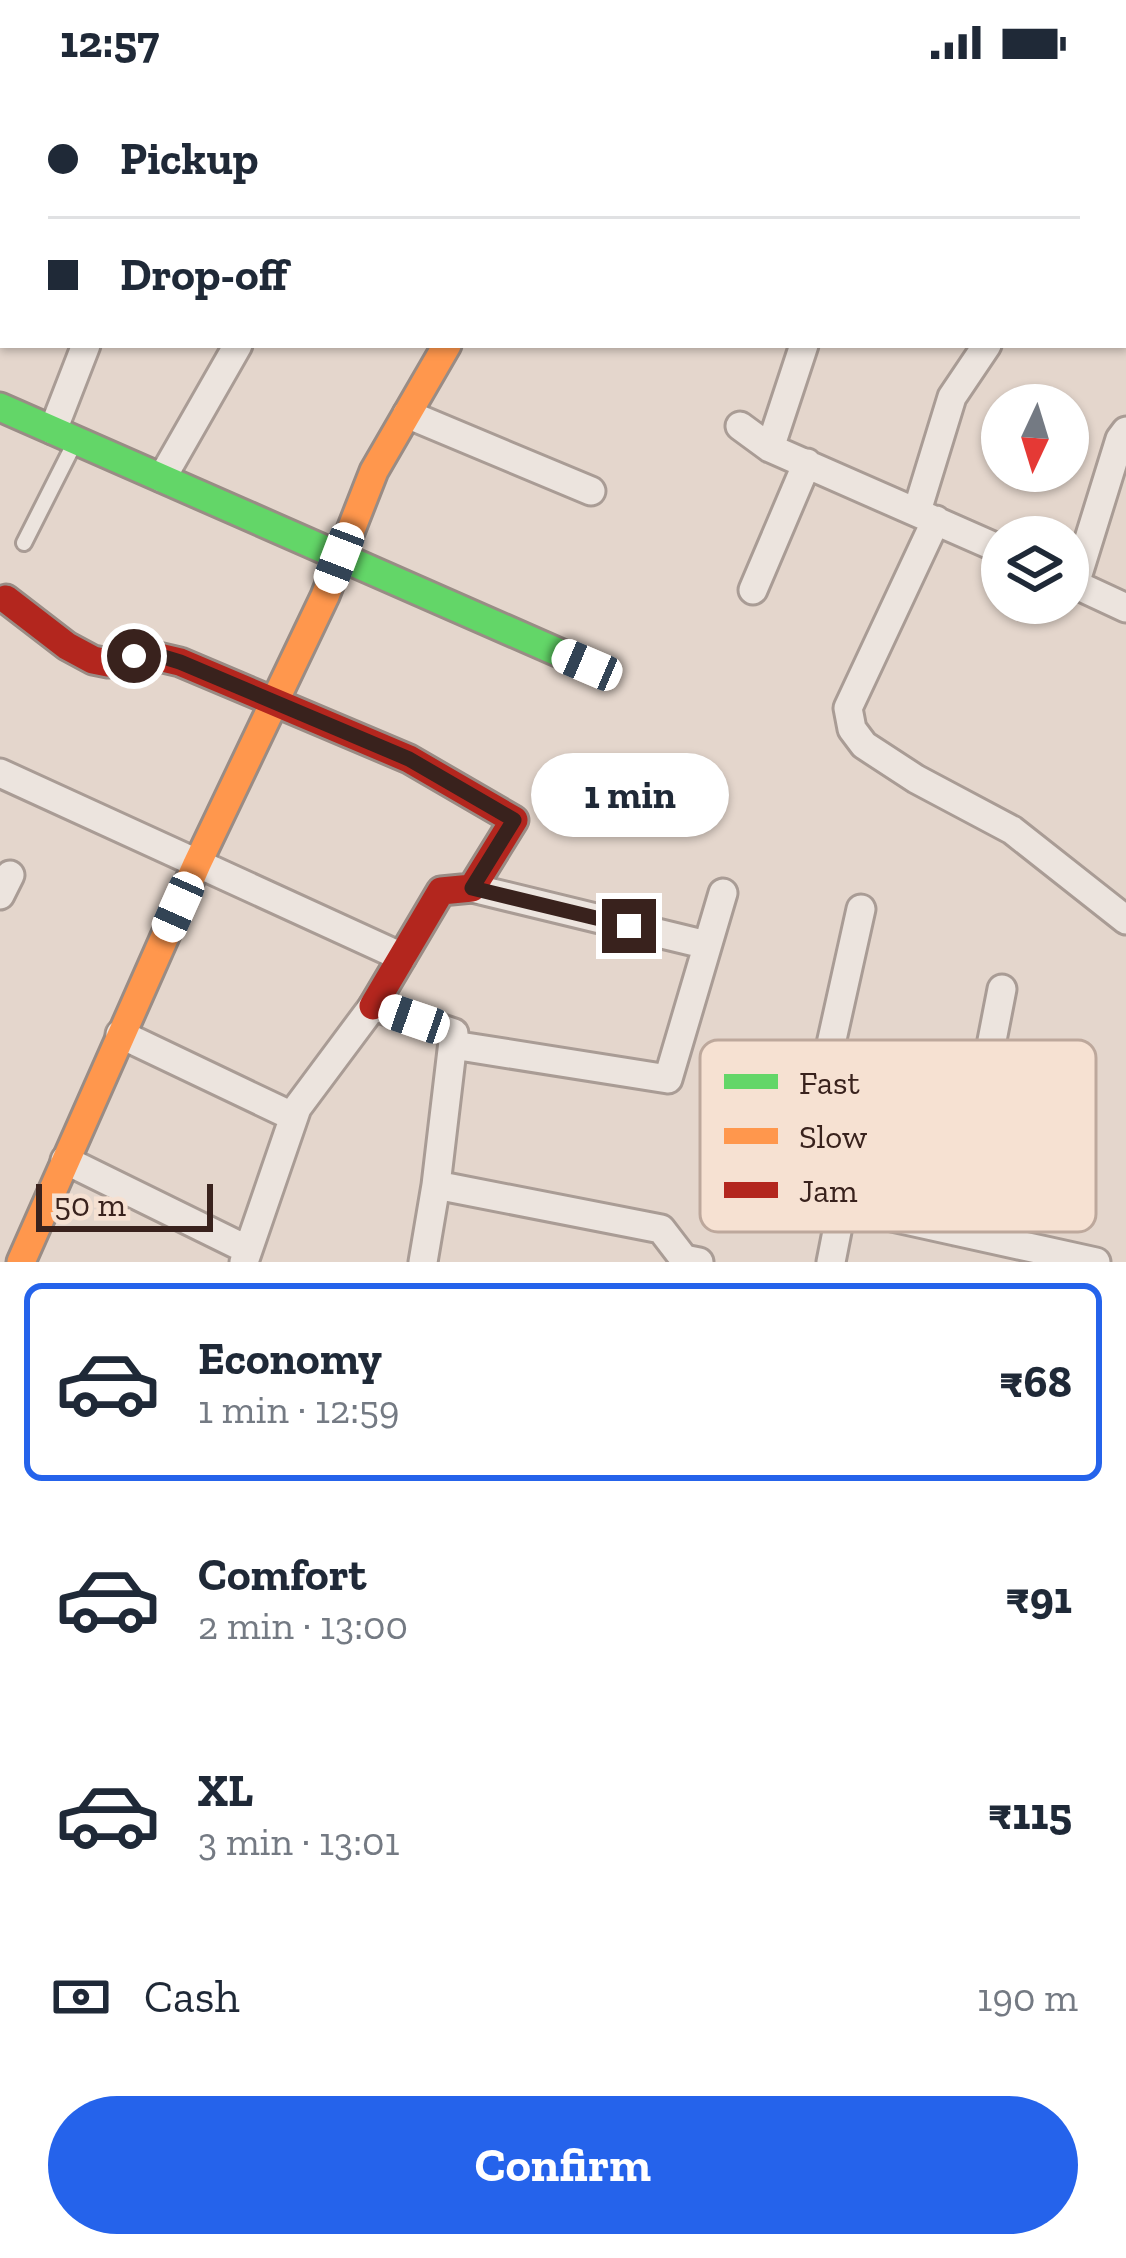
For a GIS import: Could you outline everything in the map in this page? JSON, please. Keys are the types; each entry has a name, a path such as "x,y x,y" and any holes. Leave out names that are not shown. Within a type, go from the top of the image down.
{"street":[{"path":"65,435 85,348"},
{"path":"162,478 236,348"},
{"path":"21,1262 374,471 445,348"},
{"path":"770,448 803,348"},
{"path":"985,348 952,397 926,515 848,708 852,729 864,745 916,779 1012,830 1126,920"},
{"path":"0,407 587,665"},
{"path":"407,414 591,490"},
{"path":"740,427 770,448 981,540"},
{"path":"1089,531 1126,431"},
{"path":"753,590 807,463"},
{"path":"1089,590 1126,608"},
{"path":"6,599 80,656 115,664 134,656 157,655 409,759 514,820 472,888"},
{"path":"0,773 402,957"},
{"path":"65,1160 245,1256 294,1117 373,1006 440,891 472,888 707,945"},
{"path":"453,1045 668,1078 723,893"},
{"path":"832,1040 861,909"},
{"path":"992,1040 1002,989"},
{"path":"373,1006 454,1033 423,1262"},
{"path":"120,1034 294,1117"},
{"path":"436,1185 661,1228 684,1259 699,1262"},
{"path":"831,1262 837,1232"},
{"path":"957,1232 994,1251 1096,1262"}],"lane":[{"path":"24,543 69,451 65,435"}],"traffic: fast":[{"path":"0,407 587,665"}],"traffic: slow":[{"path":"21,1262 197,864 325,596 374,471 445,348"}],"traffic: jam":[{"path":"6,599 93,660 108,663 150,655 180,662 409,759 514,820 472,888 441,891 373,1006"}],"route":[{"path":"134,656 157,655 180,662 409,759 514,820 472,888 629,926"}]}
